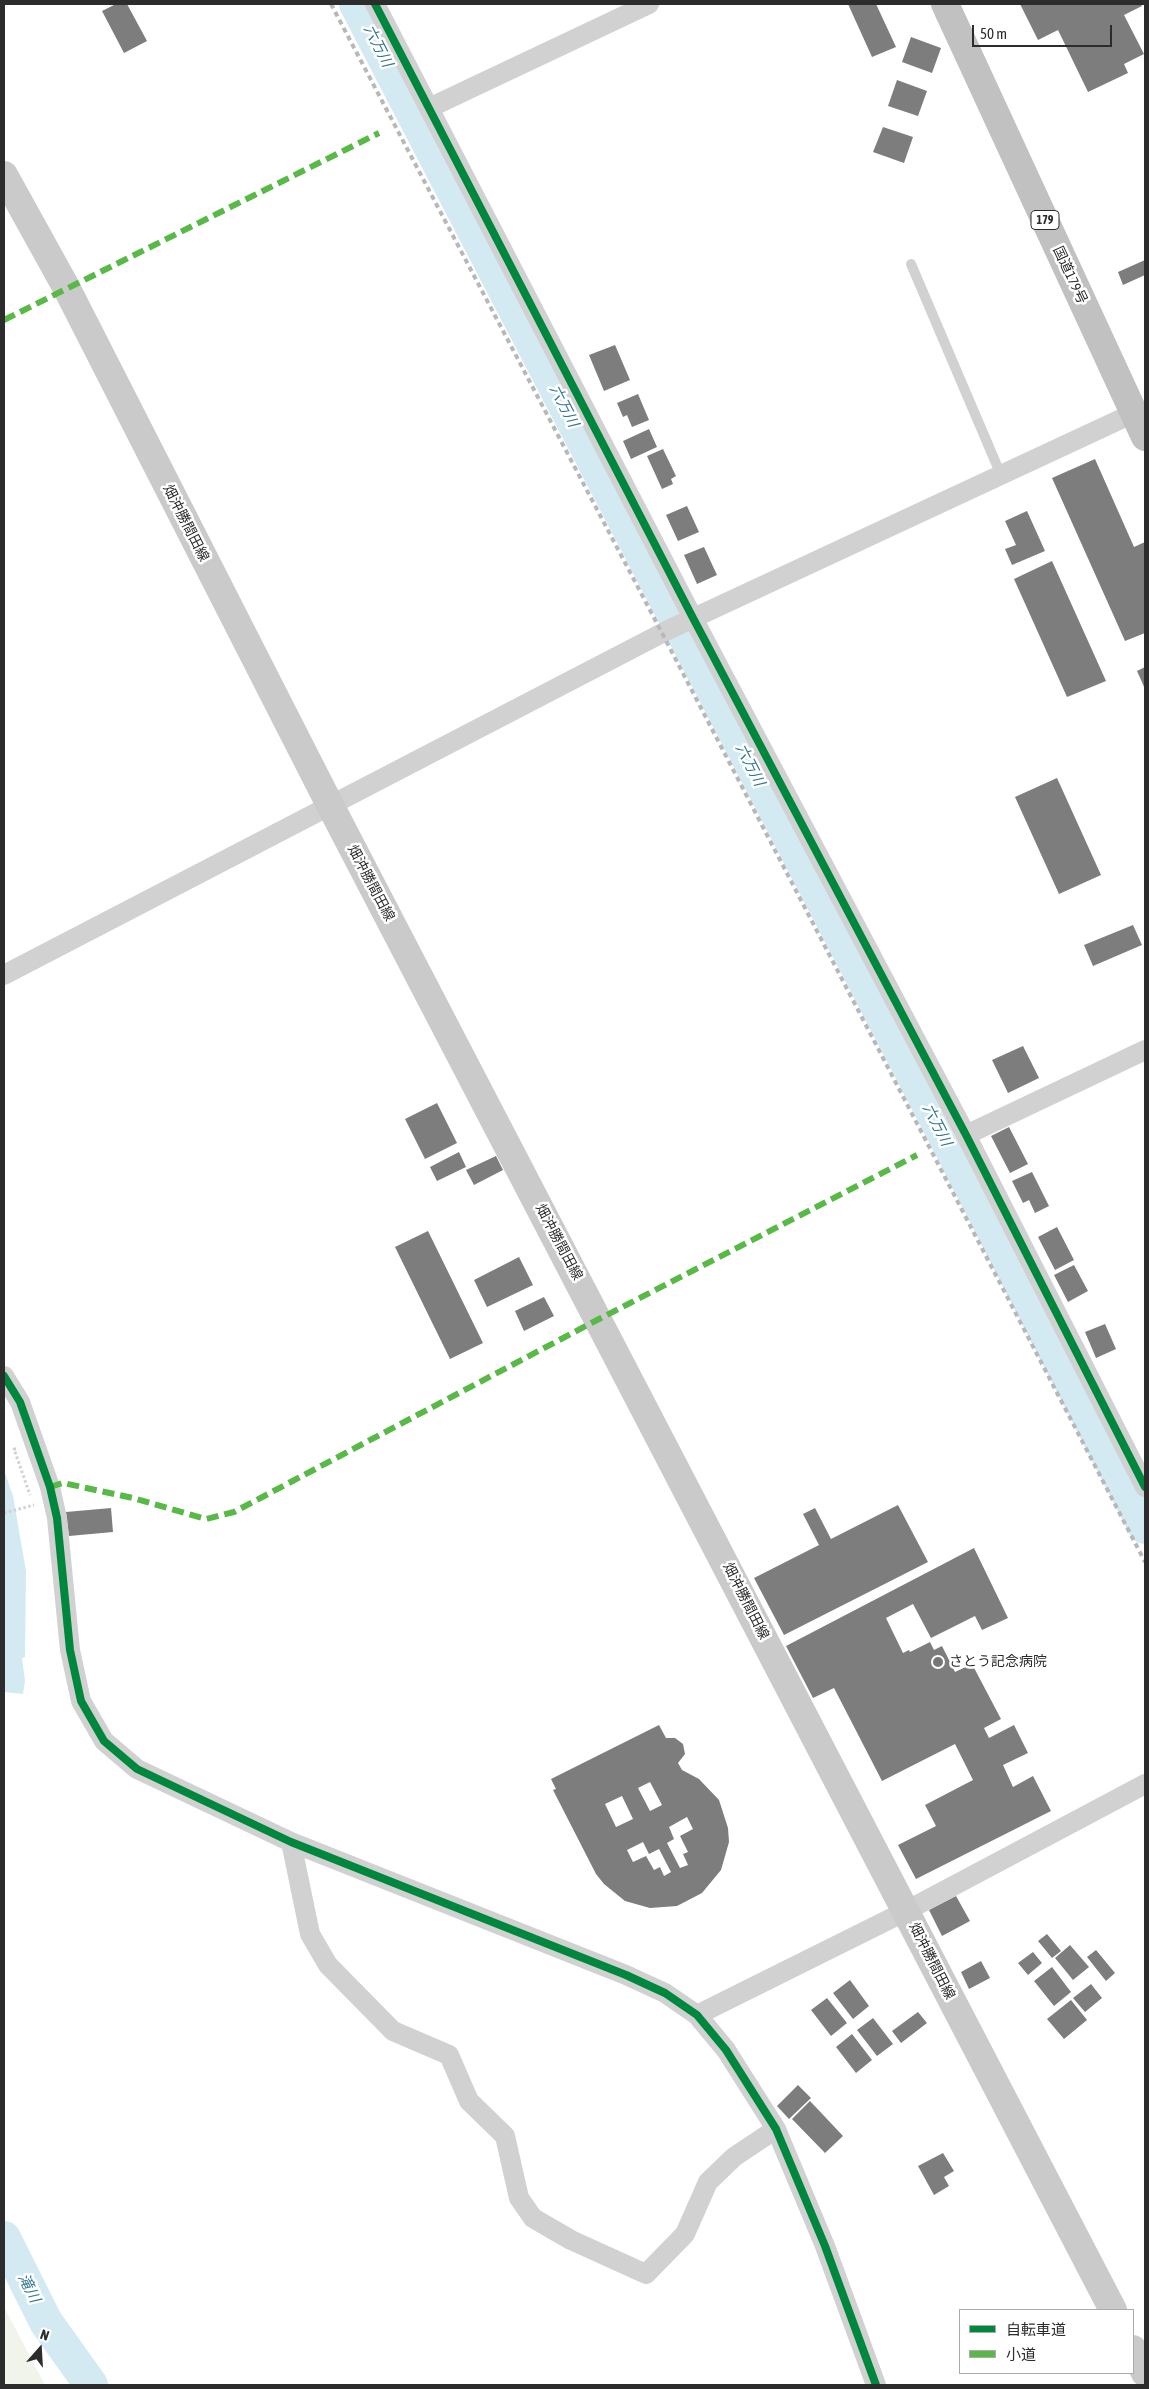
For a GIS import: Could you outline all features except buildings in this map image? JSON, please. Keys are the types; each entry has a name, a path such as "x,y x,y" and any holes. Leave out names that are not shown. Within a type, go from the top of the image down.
{"highway":[{"name":"国道179号","path":"945,4 1140,425"}],"main road":[{"name":"畑沖勝間田線","path":"4,175 66,287 330,805 1112,2309"},
{"path":"1134,2351 1145,2373"}],"street":[{"path":"376,4 694,618 966,1135 1145,1487"},
{"path":"429,108 649,4"},
{"path":"4,974 670,629 1001,475 1140,425"},
{"path":"966,1135 1145,1050"},
{"path":"4,1376 20,1402 50,1487 57,1518 70,1650 81,1701 104,1741 136,1769 291,1842 626,1974 665,1993 697,2015 726,2050 776,2129 825,2246 876,2385"},
{"path":"697,2015 906,1911 1145,1784"},
{"path":"291,1842 310,1934 328,1965 393,2031 449,2056 469,2101 505,2136 519,2198 533,2218 571,2240 646,2274 685,2234 708,2182 734,2157 776,2129"}],"lane":[{"path":"911,264 1001,475"}],"path":[{"path":"4,1513 30,1507"}],"shaded area":[{"path":"4,2307 45,2385 4,2385"}],"water":[{"path":"4,1470 13,1496 26,1571 25,1657 22,1658 25,1681 23,1694 4,1692"}],"waterway":[{"name":"六万川","path":"356,4 949,1144 1145,1527"},
{"name":"滝川","path":"4,2238 46,2322 91,2385"}],"railway":[{"path":"331,4 662,633 1145,1562"}],"marked path":[{"path":"4,320 379,133"},
{"path":"50,1487 63,1483 133,1498 206,1519 234,1512 599,1319 917,1155"}],"cycle path":[{"path":"375,4 693,618 966,1135 1145,1487"},
{"path":"4,1376 20,1402 50,1487 57,1518 70,1650 81,1701 104,1741 137,1769 291,1842 626,1975 665,1993 697,2015 726,2050 776,2129 825,2246 876,2385"}],"place":[{"name":"さとう記念病院","path":"938,1662"}]}
